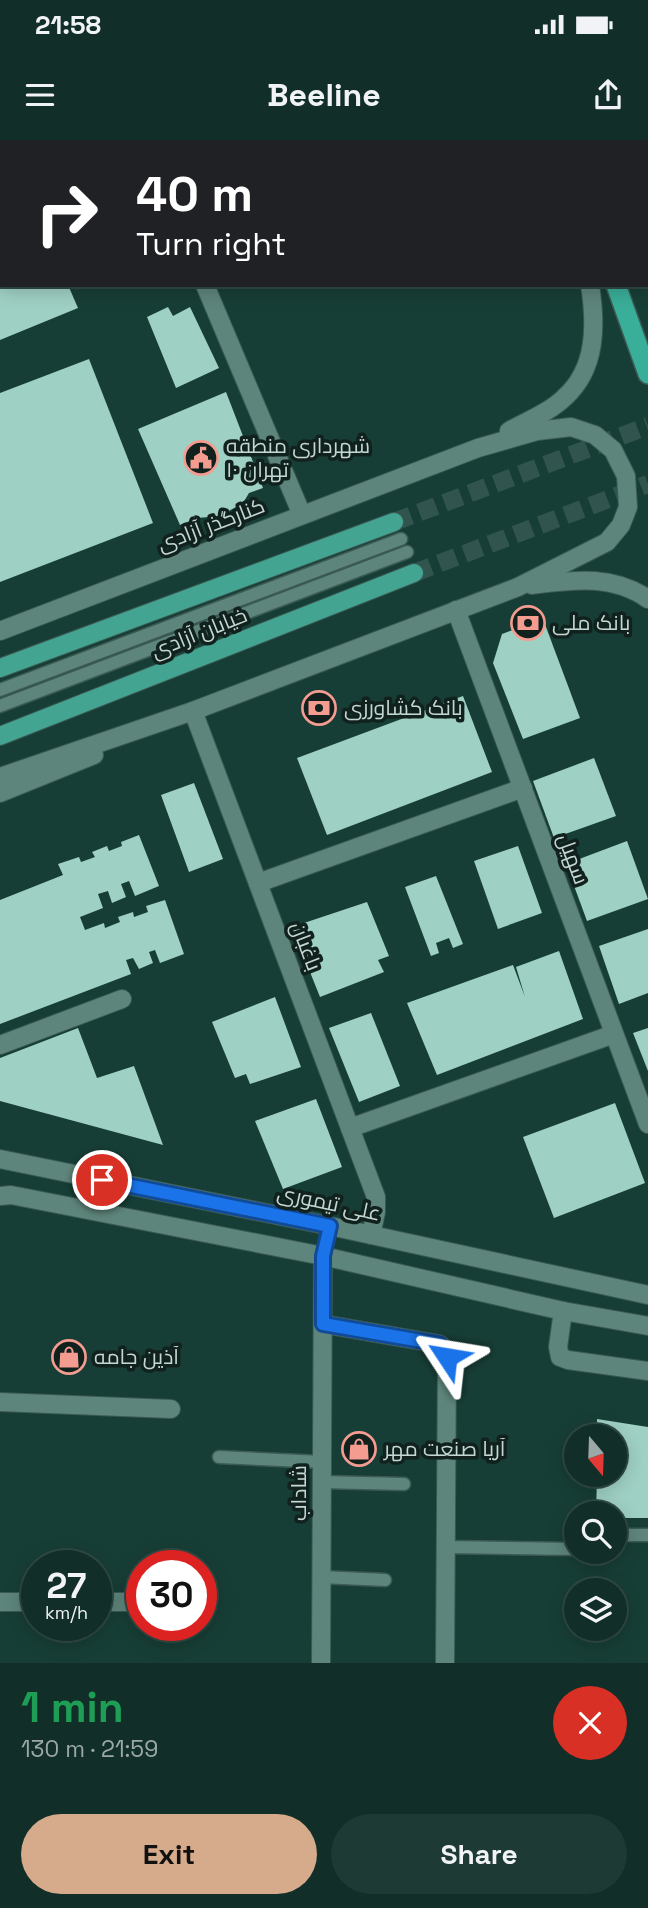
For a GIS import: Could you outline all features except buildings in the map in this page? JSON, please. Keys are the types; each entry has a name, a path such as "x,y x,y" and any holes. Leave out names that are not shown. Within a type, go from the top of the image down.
{"highway":[{"path":"617,287 648,374"}],"main road":[{"path":"206,287 302,514"},
{"path":"478,448 565,397 579,379 589,359 593,339 594,316 590,287"},
{"path":"0,777 193,711 518,587 607,542 621,526 628,507 626,476 613,450 595,435 571,428 537,431 478,448"},
{"name":"کنارگذر آزادی","path":"0,631 478,448"},
{"name":"خیابان آزادی","path":"0,668 394,522"},
{"name":"خیابان آزادی","path":"0,736 414,573"},
{"path":"518,587 565,581 605,581 629,587 648,599"},
{"name":"سهیل","path":"456,610 648,1124"},
{"path":"0,793 74,764 193,711"},
{"name":"باغبان","path":"193,711 376,1197 372,1235"},
{"path":"258,883 523,788"},
{"path":"0,1045 122,999"},
{"path":"350,1128 614,1034"},
{"name":"علی تیموری","path":"0,1159 648,1294"},
{"path":"0,1196 11,1195 323,1256 563,1311 648,1326"},
{"name":"شاداب","path":"321,1663 323,1256 330,1226"},
{"path":"563,1311 558,1348 560,1357 648,1371"},
{"path":"323,1324 439,1344 447,1357 445,1663"},
{"path":"0,1402 171,1409"},
{"path":"0,1602 21,1602"}],"lane":[{"path":"0,690 401,539"},
{"path":"0,706 407,552"},
{"path":"219,1457 322,1462"},
{"path":"322,1482 404,1484"},
{"path":"627,1535 648,1535"},
{"path":"446,1547 564,1549"},
{"path":"321,1577 385,1580"}],"tunnel":[{"path":"394,522 648,426"},
{"path":"414,573 648,484"}],"place":[{"name":"شهرداری منطقه ۱۰ تهران","path":"201,458"},
{"name":"بانک ملی","path":"528,623"},
{"name":"بانک کشاورزی","path":"319,708"},
{"name":"آذین جامه","path":"69,1357"},
{"name":"آریا صنعت مهر","path":"359,1449"}],"route":[{"path":"102,1180 330,1226 323,1256 323,1324 439,1344 447,1357"}]}
